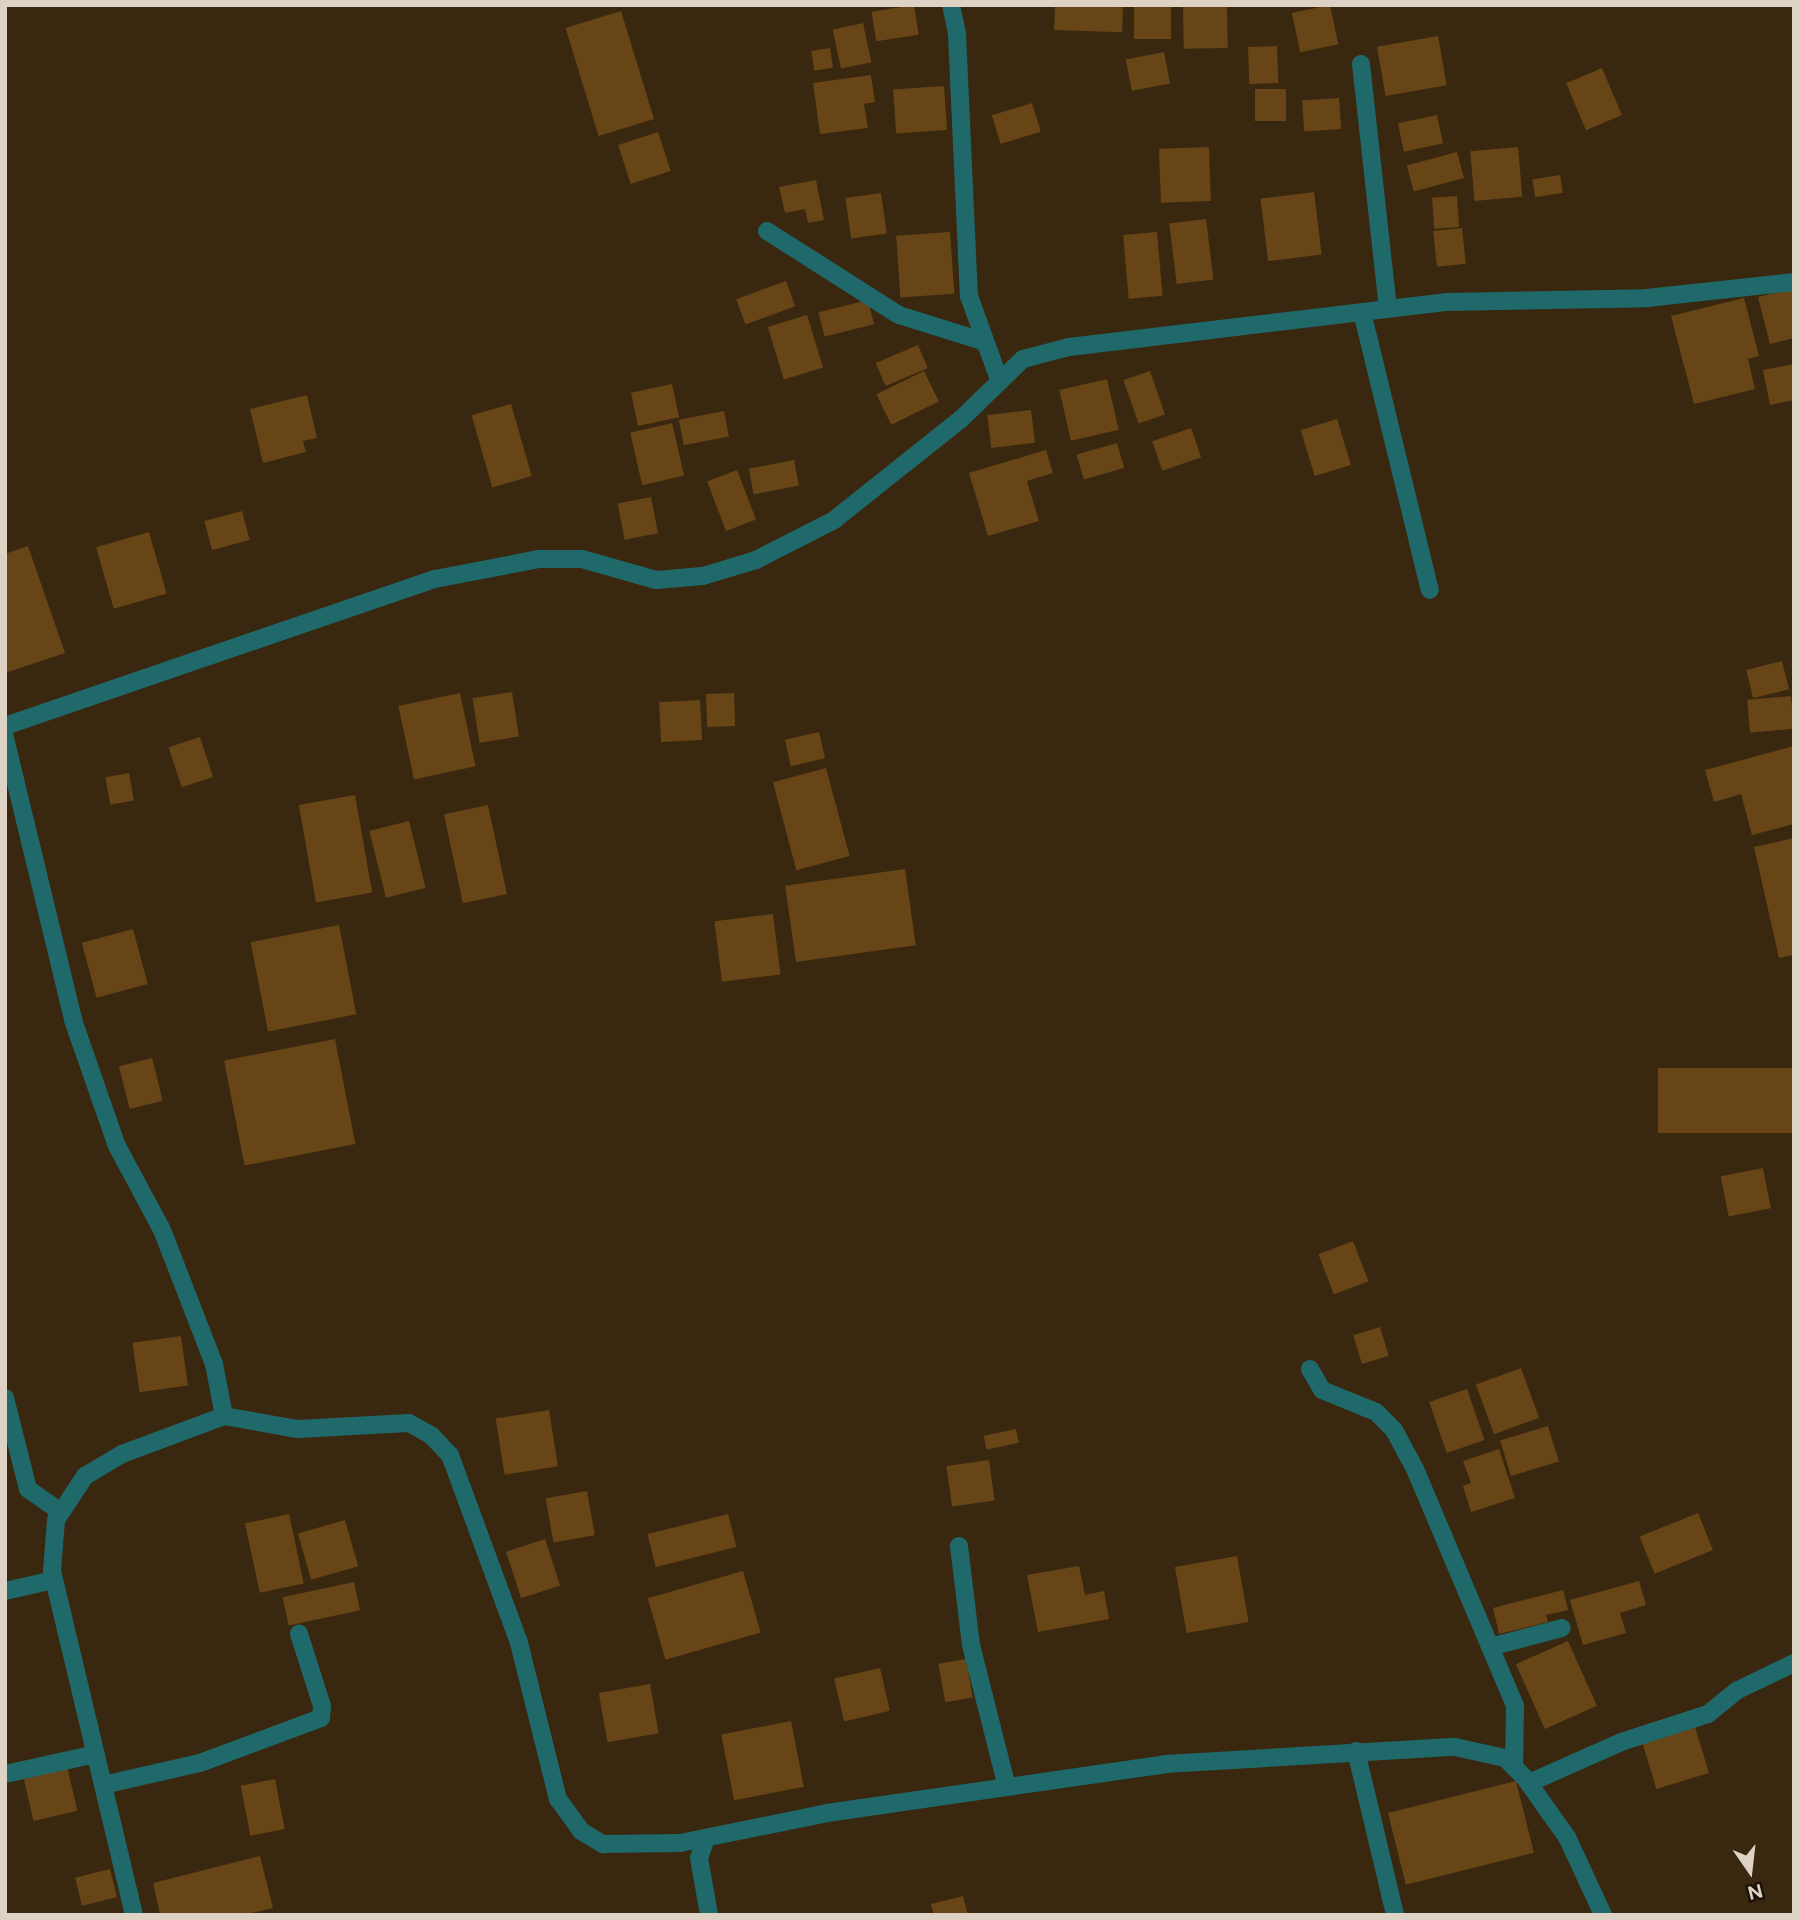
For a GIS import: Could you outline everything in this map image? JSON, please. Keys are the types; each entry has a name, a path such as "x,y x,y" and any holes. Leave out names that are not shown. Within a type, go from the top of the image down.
{"street":[{"path":"951,5 969,296 982,341 1000,382"},
{"path":"1361,64 1388,309"},
{"path":"767,230 899,315 982,341"},
{"path":"5,726 435,579 538,559 582,559 656,580 703,576 756,560 834,520 1000,382 1023,359 1069,347 1388,309 1647,298 1794,282"},
{"path":"1362,312 1430,590"},
{"path":"6,747 73,1020 117,1146 162,1230 214,1364 224,1416"},
{"path":"1310,1368 1322,1390 1376,1412 1394,1430 1459,1563 1515,1706 1514,1767"},
{"path":"5,1398 28,1489 60,1511"},
{"path":"134,1915 54,1580 60,1511 85,1476 103,1465 224,1416 298,1429 409,1423 432,1436 450,1455 519,1643 558,1799 580,1831 603,1844 706,1838 827,1813 1165,1764 1356,1751 1455,1748 1506,1758 1529,1783 1567,1837 1603,1915"},
{"path":"959,1546 971,1645 1007,1787"},
{"path":"5,1591 54,1580"},
{"path":"1490,1647 1562,1628"},
{"path":"103,1785 200,1763 321,1718 322,1706 299,1633"},
{"path":"1529,1783 1621,1742 1708,1714 1738,1690 1794,1663"},
{"path":"1356,1751 1395,1915"},
{"path":"5,1774 96,1754"},
{"path":"706,1838 699,1858 709,1915"}],"building":[{"path":"914,5 919,35 876,41 872,12"},
{"path":"1055,5 1123,7 1122,32 1054,30"},
{"path":"1134,5 1171,5 1171,39 1134,39"},
{"path":"1330,5 1338,44 1300,52 1292,13"},
{"path":"1227,6 1228,48 1184,49 1183,7"},
{"path":"621,11 654,119 599,136 566,28"},
{"path":"863,23 871,62 841,69 833,29"},
{"path":"1438,36 1447,85 1386,96 1377,47"},
{"path":"1277,46 1278,83 1249,84 1248,47"},
{"path":"830,48 833,68 814,71 811,51"},
{"path":"1164,52 1170,83 1132,91 1126,59"},
{"path":"1602,68 1622,115 1586,130 1566,83"},
{"path":"871,75 875,102 864,104 868,128 820,134 813,83"},
{"path":"944,86 947,130 896,133 893,90"},
{"path":"1255,89 1286,89 1286,121 1255,121"},
{"path":"1339,98 1341,129 1304,132 1302,101"},
{"path":"1032,103 1041,132 1001,144 992,115"},
{"path":"1437,115 1443,143 1404,152 1398,123"},
{"path":"658,132 671,171 631,184 618,145"},
{"path":"1209,147 1211,201 1161,203 1159,149"},
{"path":"1518,147 1522,197 1475,201 1470,151"},
{"path":"1457,152 1464,178 1414,192 1407,165"},
{"path":"1560,175 1563,193 1535,197 1532,179"},
{"path":"816,180 824,220 808,223 805,209 785,213 779,187"},
{"path":"1314,192 1322,255 1268,261 1260,199"},
{"path":"881,193 887,234 851,239 845,198"},
{"path":"1457,196 1459,227 1434,229 1432,198"},
{"path":"1206,219 1213,280 1177,284 1169,224"},
{"path":"1462,228 1466,264 1437,267 1433,231"},
{"path":"950,232 954,294 900,298 896,236"},
{"path":"1157,232 1163,296 1129,299 1123,235"},
{"path":"786,281 795,306 745,324 736,299"},
{"path":"1792,289 1794,338 1770,344 1758,297"},
{"path":"1744,298 1759,356 1748,359 1755,389 1694,404 1671,316"},
{"path":"868,300 874,324 825,337 819,312"},
{"path":"807,315 823,368 784,380 768,327"},
{"path":"918,345 928,368 885,386 876,363"},
{"path":"1794,364 1794,400 1770,405 1763,370"},
{"path":"924,371 939,402 891,425 876,394"},
{"path":"1150,371 1165,414 1139,424 1124,380"},
{"path":"1107,379 1119,430 1071,441 1059,390"},
{"path":"672,384 679,417 638,426 631,393"},
{"path":"307,395 317,438 303,441 306,452 263,463 250,409"},
{"path":"511,404 532,476 492,487 472,415"},
{"path":"1031,410 1035,443 991,448 987,415"},
{"path":"724,411 729,437 684,445 679,420"},
{"path":"1337,419 1351,465 1315,476 1301,430"},
{"path":"672,423 684,476 642,485 630,433"},
{"path":"1191,428 1201,457 1162,471 1152,441"},
{"path":"1117,443 1124,468 1084,480 1077,455"},
{"path":"1046,450 1053,473 1027,481 1039,521 988,536 969,473"},
{"path":"794,460 799,486 754,494 749,469"},
{"path":"737,470 756,519 726,531 707,481"},
{"path":"651,497 658,533 625,540 618,503"},
{"path":"242,511 250,540 212,550 204,521"},
{"path":"149,532 167,594 114,609 96,547"},
{"path":"28,546 65,653 5,673 5,554"},
{"path":"1782,661 1789,689 1753,698 1746,670"},
{"path":"512,692 519,736 480,743 472,698"},
{"path":"460,693 476,766 414,779 398,706"},
{"path":"734,693 735,726 707,727 706,694"},
{"path":"1791,696 1794,729 1750,733 1747,700"},
{"path":"700,700 702,740 661,742 659,702"},
{"path":"819,732 825,758 791,766 785,740"},
{"path":"200,737 213,777 182,787 169,747"},
{"path":"1794,746 1794,824 1752,835 1741,794 1714,802 1705,770"},
{"path":"826,768 850,856 796,870 773,782"},
{"path":"129,773 134,801 110,805 105,777"},
{"path":"355,795 372,892 316,902 299,805"},
{"path":"488,805 507,894 463,903 444,814"},
{"path":"409,821 426,888 386,898 369,831"},
{"path":"1794,838 1794,955 1779,958 1754,847"},
{"path":"905,869 916,945 796,962 785,886"},
{"path":"773,914 780,975 722,982 714,921"},
{"path":"339,925 356,1014 268,1032 251,942"},
{"path":"133,929 148,984 97,998 82,943"},
{"path":"335,1039 355,1144 244,1166 224,1061"},
{"path":"152,1058 163,1101 130,1109 119,1066"},
{"path":"1658,1068 1794,1068 1794,1133 1658,1133"},
{"path":"1763,1168 1771,1208 1729,1216 1721,1176"},
{"path":"1353,1241 1368,1281 1334,1294 1318,1254"},
{"path":"1380,1327 1389,1356 1362,1364 1353,1335"},
{"path":"181,1336 188,1386 139,1392 132,1343"},
{"path":"1521,1368 1539,1418 1494,1434 1476,1384"},
{"path":"1467,1389 1485,1440 1447,1453 1429,1402"},
{"path":"549,1410 558,1466 505,1475 496,1418"},
{"path":"1548,1426 1559,1461 1511,1476 1500,1441"},
{"path":"1016,1429 1019,1443 987,1450 984,1436"},
{"path":"1499,1449 1515,1498 1471,1512 1463,1486 1471,1483 1463,1461"},
{"path":"989,1460 995,1501 952,1507 946,1466"},
{"path":"587,1491 595,1535 553,1543 546,1498"},
{"path":"1698,1513 1713,1550 1655,1574 1640,1537"},
{"path":"289,1514 304,1583 260,1593 245,1523"},
{"path":"728,1514 736,1547 656,1567 647,1534"},
{"path":"345,1520 358,1566 311,1580 298,1534"},
{"path":"545,1539 560,1586 521,1598 506,1552"},
{"path":"1237,1556 1249,1622 1187,1633 1175,1567"},
{"path":"1079,1566 1085,1595 1104,1591 1109,1619 1038,1632 1027,1575"},
{"path":"743,1571 761,1633 665,1660 648,1598"},
{"path":"1639,1581 1646,1605 1620,1613 1626,1633 1583,1645 1570,1600"},
{"path":"354,1582 360,1610 289,1626 283,1597"},
{"path":"1563,1590 1568,1610 1546,1615 1548,1622 1499,1634 1493,1608"},
{"path":"1568,1641 1597,1706 1545,1729 1516,1664"},
{"path":"966,1659 973,1697 945,1702 938,1664"},
{"path":"880,1668 890,1711 844,1721 834,1679"},
{"path":"650,1684 659,1733 607,1742 599,1693"},
{"path":"791,1721 804,1787 734,1800 721,1735"},
{"path":"1695,1727 1709,1773 1656,1789 1642,1743"},
{"path":"67,1766 77,1811 34,1821 23,1776"},
{"path":"275,1779 285,1829 250,1836 241,1786"},
{"path":"1516,1781 1534,1853 1406,1885 1388,1813"},
{"path":"260,1856 273,1908 243,1915 160,1915 153,1883"},
{"path":"110,1869 117,1897 82,1906 75,1878"},
{"path":"963,1896 968,1915 934,1915 931,1904"}]}
